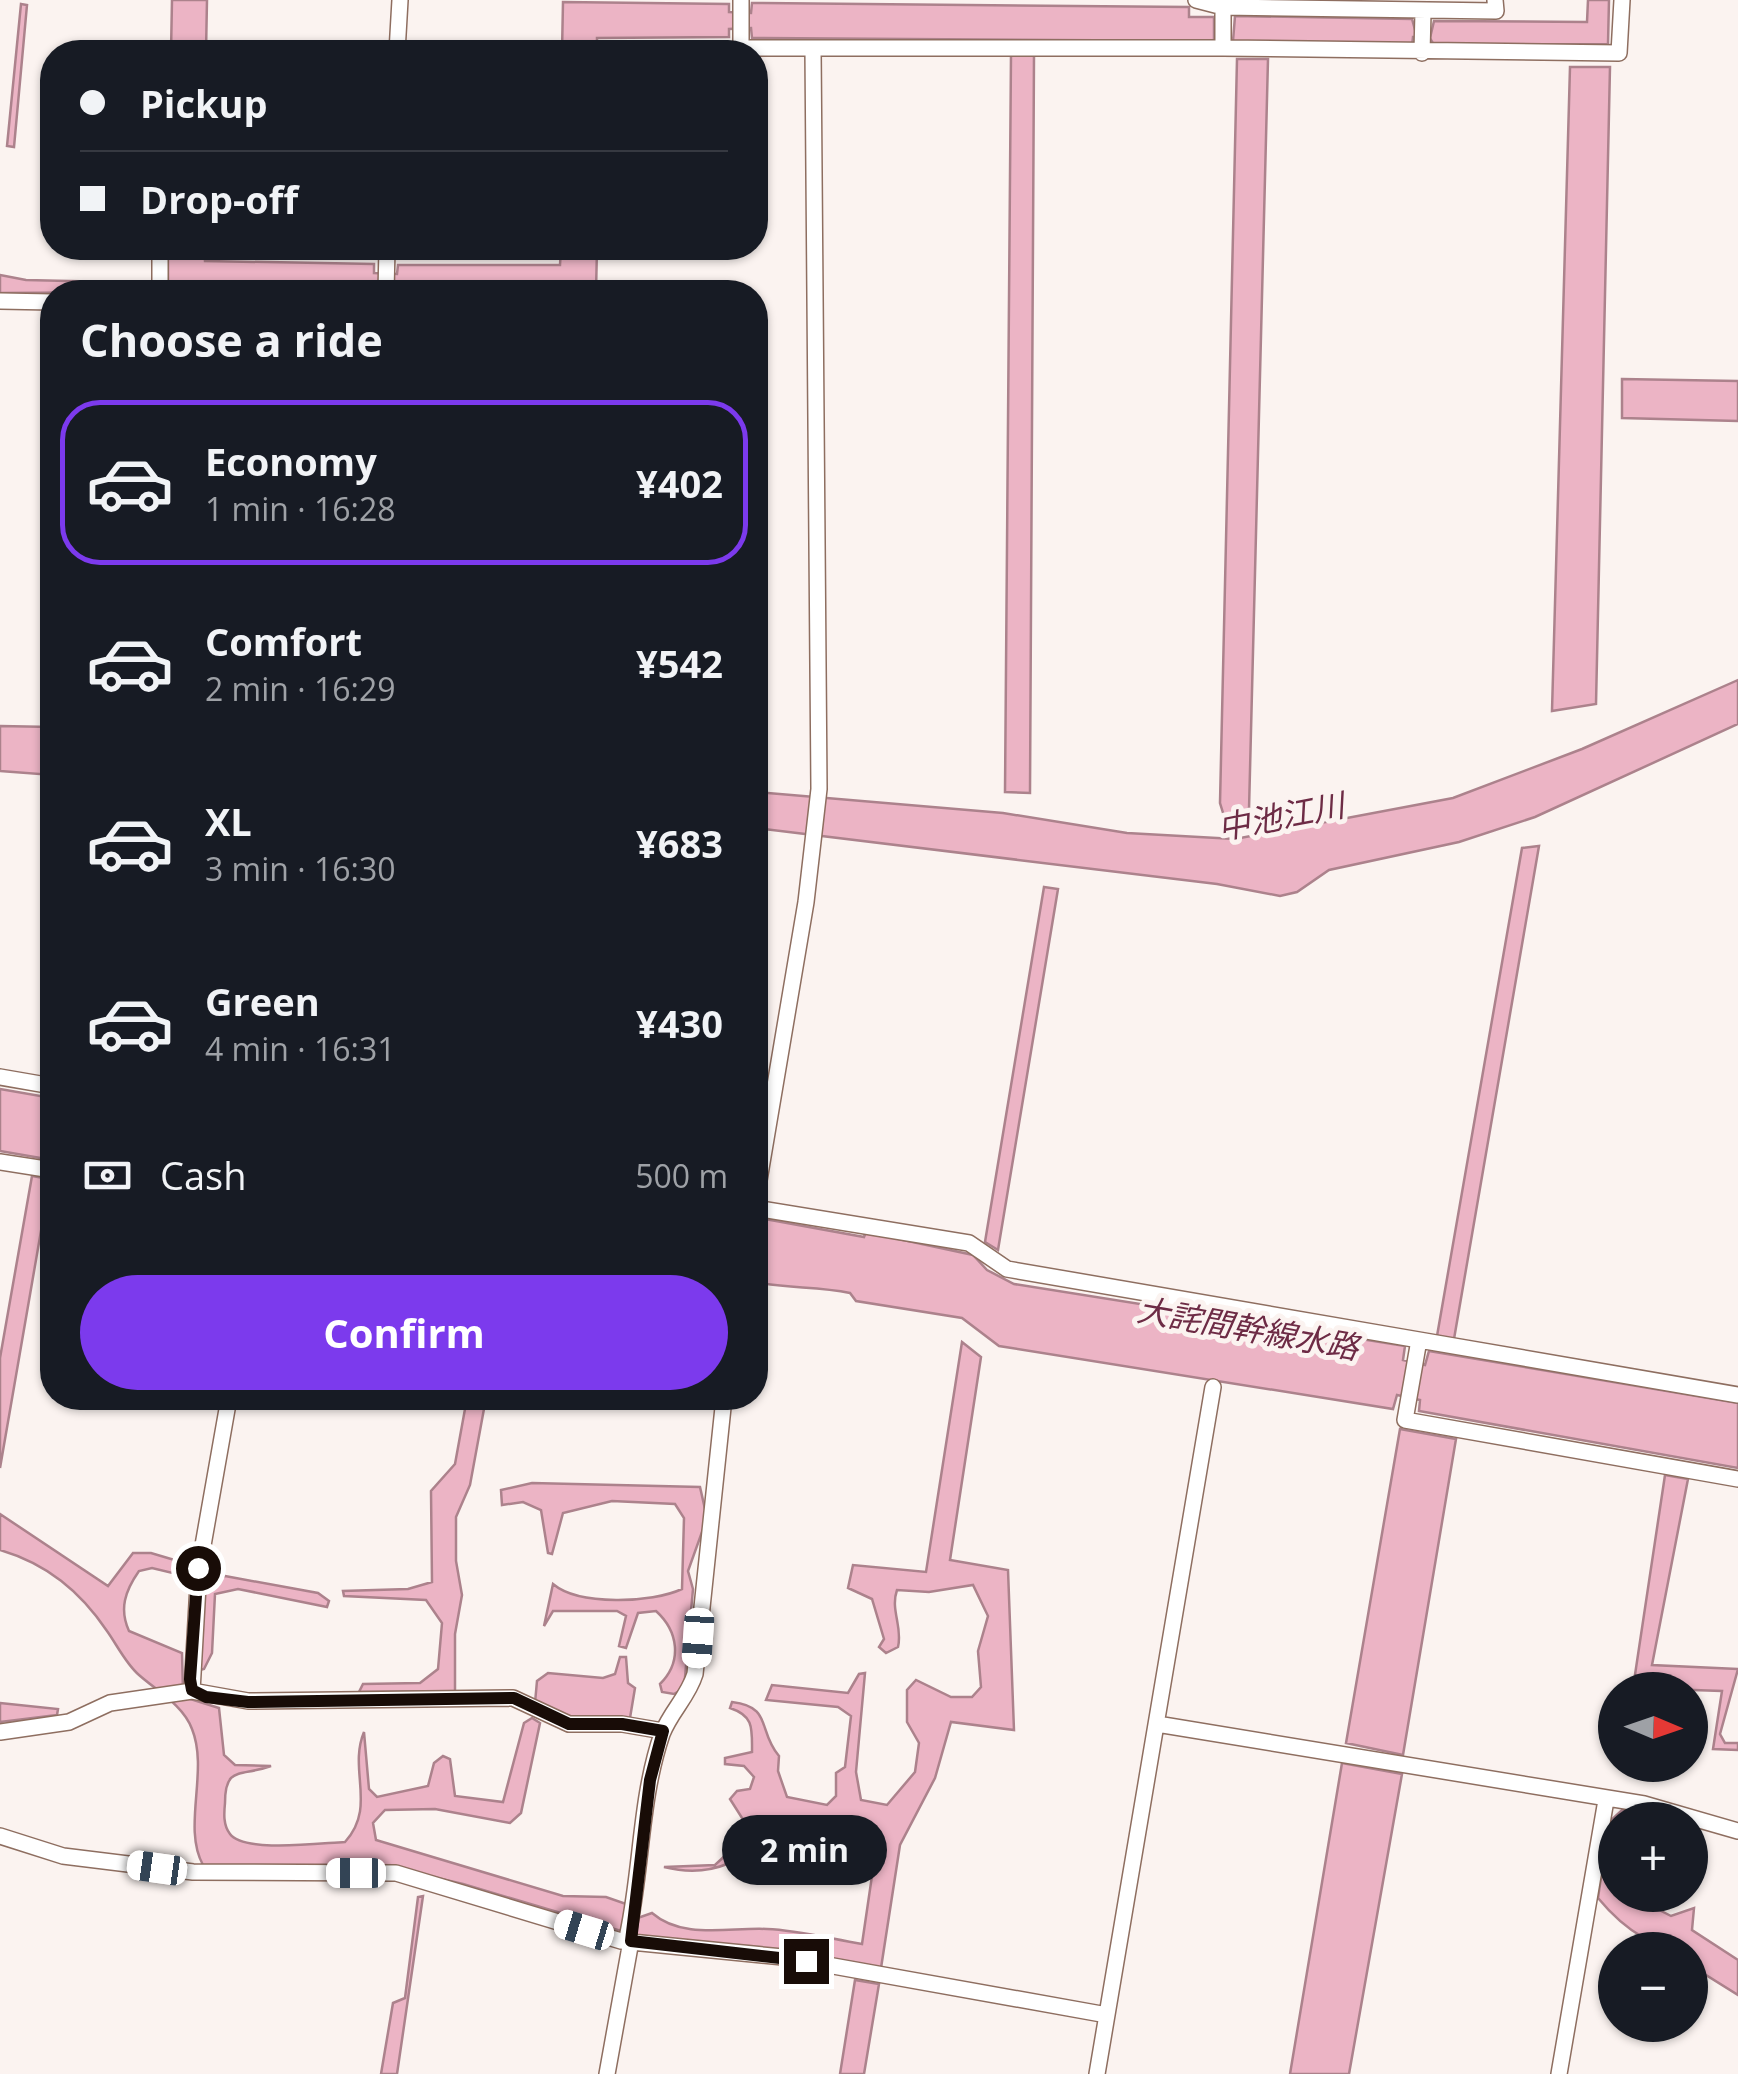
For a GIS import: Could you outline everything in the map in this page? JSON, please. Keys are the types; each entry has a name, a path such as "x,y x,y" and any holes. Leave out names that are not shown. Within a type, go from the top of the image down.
{"street":[{"path":"398,40 400,0"},
{"path":"1196,0 1223,28 1254,49 1422,32 1496,11 1495,0"},
{"path":"768,48 1223,28 1250,7 1422,32 1620,53 1622,0"},
{"path":"741,6 741,40"},
{"path":"768,1128 814,850 819,789 812,48"},
{"path":"0,300 40,302"},
{"path":"0,1077 40,1084"},
{"path":"0,1162 40,1168"},
{"path":"768,1208 968,1242 1007,1269 1738,1395"},
{"path":"1419,1340 1405,1420 1738,1478"},
{"path":"1096,2074 1213,1388"},
{"path":"192,1690 198,1568 227,1410"},
{"path":"606,2074 630,1937 650,1780 663,1731 688,1695 695,1674 723,1410"},
{"path":"0,1732 70,1722 110,1703 161,1698 192,1690 206,1697 248,1702 514,1698 569,1724 622,1724 663,1731"},
{"path":"1157,1724 1644,1804 1738,1831"},
{"path":"1560,2074 1606,1800"},
{"path":"0,1836 63,1856 193,1872 396,1873 630,1937 784,1957 1106,2015"}],"water":[{"path":"172,0 207,0 206,40 171,40"},
{"path":"1588,0 1609,0 1608,44 1434,45 1430,38 1434,21 1587,22"},
{"path":"563,2 729,4 729,12 751,13 752,3 1189,7 1189,17 1214,17 1214,41 752,38 751,28 729,29 729,37 562,40"},
{"path":"21,4 27,5 14,147 7,146"},
{"path":"1235,16 1412,19 1417,37 1413,37 1412,46 1233,41"},
{"path":"1011,54 1034,55 1030,793 1005,792"},
{"path":"1237,59 1268,59 1249,810 1245,815 1224,816 1220,803"},
{"path":"1570,67 1610,67 1596,704 1552,711"},
{"path":"168,260 374,264 374,273 397,274 398,265 560,265 560,260 597,260 596,280 168,280"},
{"path":"0,275 40,280 40,293 0,293"},
{"path":"1622,379 1738,381 1738,421 1622,418"},
{"path":"1738,680 1738,724 1535,817 1459,842 1329,870 1297,892 1280,896 1217,884 768,830 768,793 1003,813 1127,833 1235,839 1453,798 1582,749"},
{"path":"0,726 40,727 40,774 0,771"},
{"path":"1539,846 1454,1339 1437,1336 1522,848"},
{"path":"1044,887 1058,889 998,1250 985,1242"},
{"path":"0,1089 40,1096 40,1158 0,1151"},
{"path":"32,1176 40,1177 40,1237 0,1468 0,1358"},
{"name":"大詫間幹線水路","path":"768,1220 864,1237 866,1232 973,1255 987,1270 1014,1284 1405,1346 1403,1360 1425,1365 1429,1351 1738,1403 1738,1468 1419,1411 1420,1400 1397,1395 1393,1409 999,1346 962,1318 856,1301 850,1293 768,1284"},
{"path":"962,1342 981,1357 950,1560 1008,1570 1014,1730 951,1722 935,1778 900,1845 881,1968 638,1936 463,1884 382,1865 203,1865 195,1834 198,1763 188,1720 134,1671 74,1591 33,1563 0,1550 0,1514 108,1586 133,1553 151,1553 188,1564 189,1577 152,1568 139,1571 127,1593 124,1615 129,1631 182,1653 183,1691 190,1699 219,1708 224,1755 235,1765 271,1766 237,1774 228,1783 225,1823 238,1840 284,1846 345,1842 359,1815 359,1760 364,1732 369,1789 377,1797 428,1786 434,1763 443,1756 450,1759 455,1796 503,1802 524,1723 532,1718 540,1723 521,1813 510,1823 435,1809 385,1810 373,1823 376,1840 563,1896 606,1897 629,1905 635,1919 652,1913 678,1927 779,1930 862,1944 878,1835 816,1823 778,1823 754,1848 728,1864 698,1871 664,1867 715,1865 742,1840 744,1821 730,1799 737,1791 750,1789 754,1777 744,1766 725,1764 725,1758 752,1752 752,1736 748,1719 730,1708 732,1702 759,1714 779,1756 778,1771 787,1797 827,1805 836,1796 836,1773 845,1767 851,1716 838,1707 766,1700 772,1685 848,1693 859,1674 865,1673 856,1772 861,1800 887,1805 915,1772 919,1743 907,1722 907,1690 916,1680 951,1697 972,1697 981,1687 978,1651 988,1616 973,1585 929,1592 897,1590 898,1647 886,1653 879,1647 884,1639 872,1599 848,1588 853,1565 926,1572"},
{"path":"465,1410 484,1410 470,1485 456,1517 456,1561 462,1595 455,1634 455,1691 359,1692 363,1684 420,1683 438,1669 442,1623 426,1600 344,1596 343,1591 408,1589 432,1582 431,1491 455,1464"},
{"path":"1400,1429 1456,1439 1403,1755 1346,1743"},
{"path":"1665,1475 1688,1479 1652,1665 1738,1669 1720,1734 1725,1743 1738,1743 1738,1750 1713,1749 1722,1691 1708,1691 1708,1672 1635,1672"},
{"path":"532,1483 700,1487 707,1518 688,1571 693,1589 684,1688 674,1694 662,1692 660,1684 672,1666 675,1646 669,1628 656,1611 638,1613 626,1648 619,1646 626,1616 617,1611 553,1611 544,1626 553,1584 580,1596 616,1600 653,1597 682,1589 684,1518 675,1504 612,1501 563,1513 552,1554 548,1553 541,1510 523,1502 502,1505 501,1490"},
{"path":"225,1576 318,1593 329,1601 327,1607 238,1589 215,1594 212,1653 204,1669 196,1671 205,1582"},
{"path":"620,1657 626,1657 628,1683 635,1688 630,1718 569,1719 535,1703 537,1681 548,1673 603,1678 615,1674"},
{"path":"0,1703 58,1709 57,1715 0,1722"},
{"path":"1342,1763 1402,1774 1349,2074 1290,2074"},
{"path":"423,1896 397,2074 381,2074 393,2003 405,1998 418,1897"},
{"path":"1611,1912 1663,1912 1671,1916 1694,1912 1695,1932 1635,1932"},
{"path":"1708,1940 1738,1960 1738,1995 1708,1976"},
{"path":"855,1980 879,1984 864,2074 840,2074"}],"route":[{"path":"198,1568 190,1679 192,1690 206,1697 248,1702 514,1698 526,1700 556,1721 569,1724 622,1724 663,1731 650,1780 628,1933 631,1941 806,1961"}],"water label":[{"name":"中池江川","path":"1281,817"}]}
